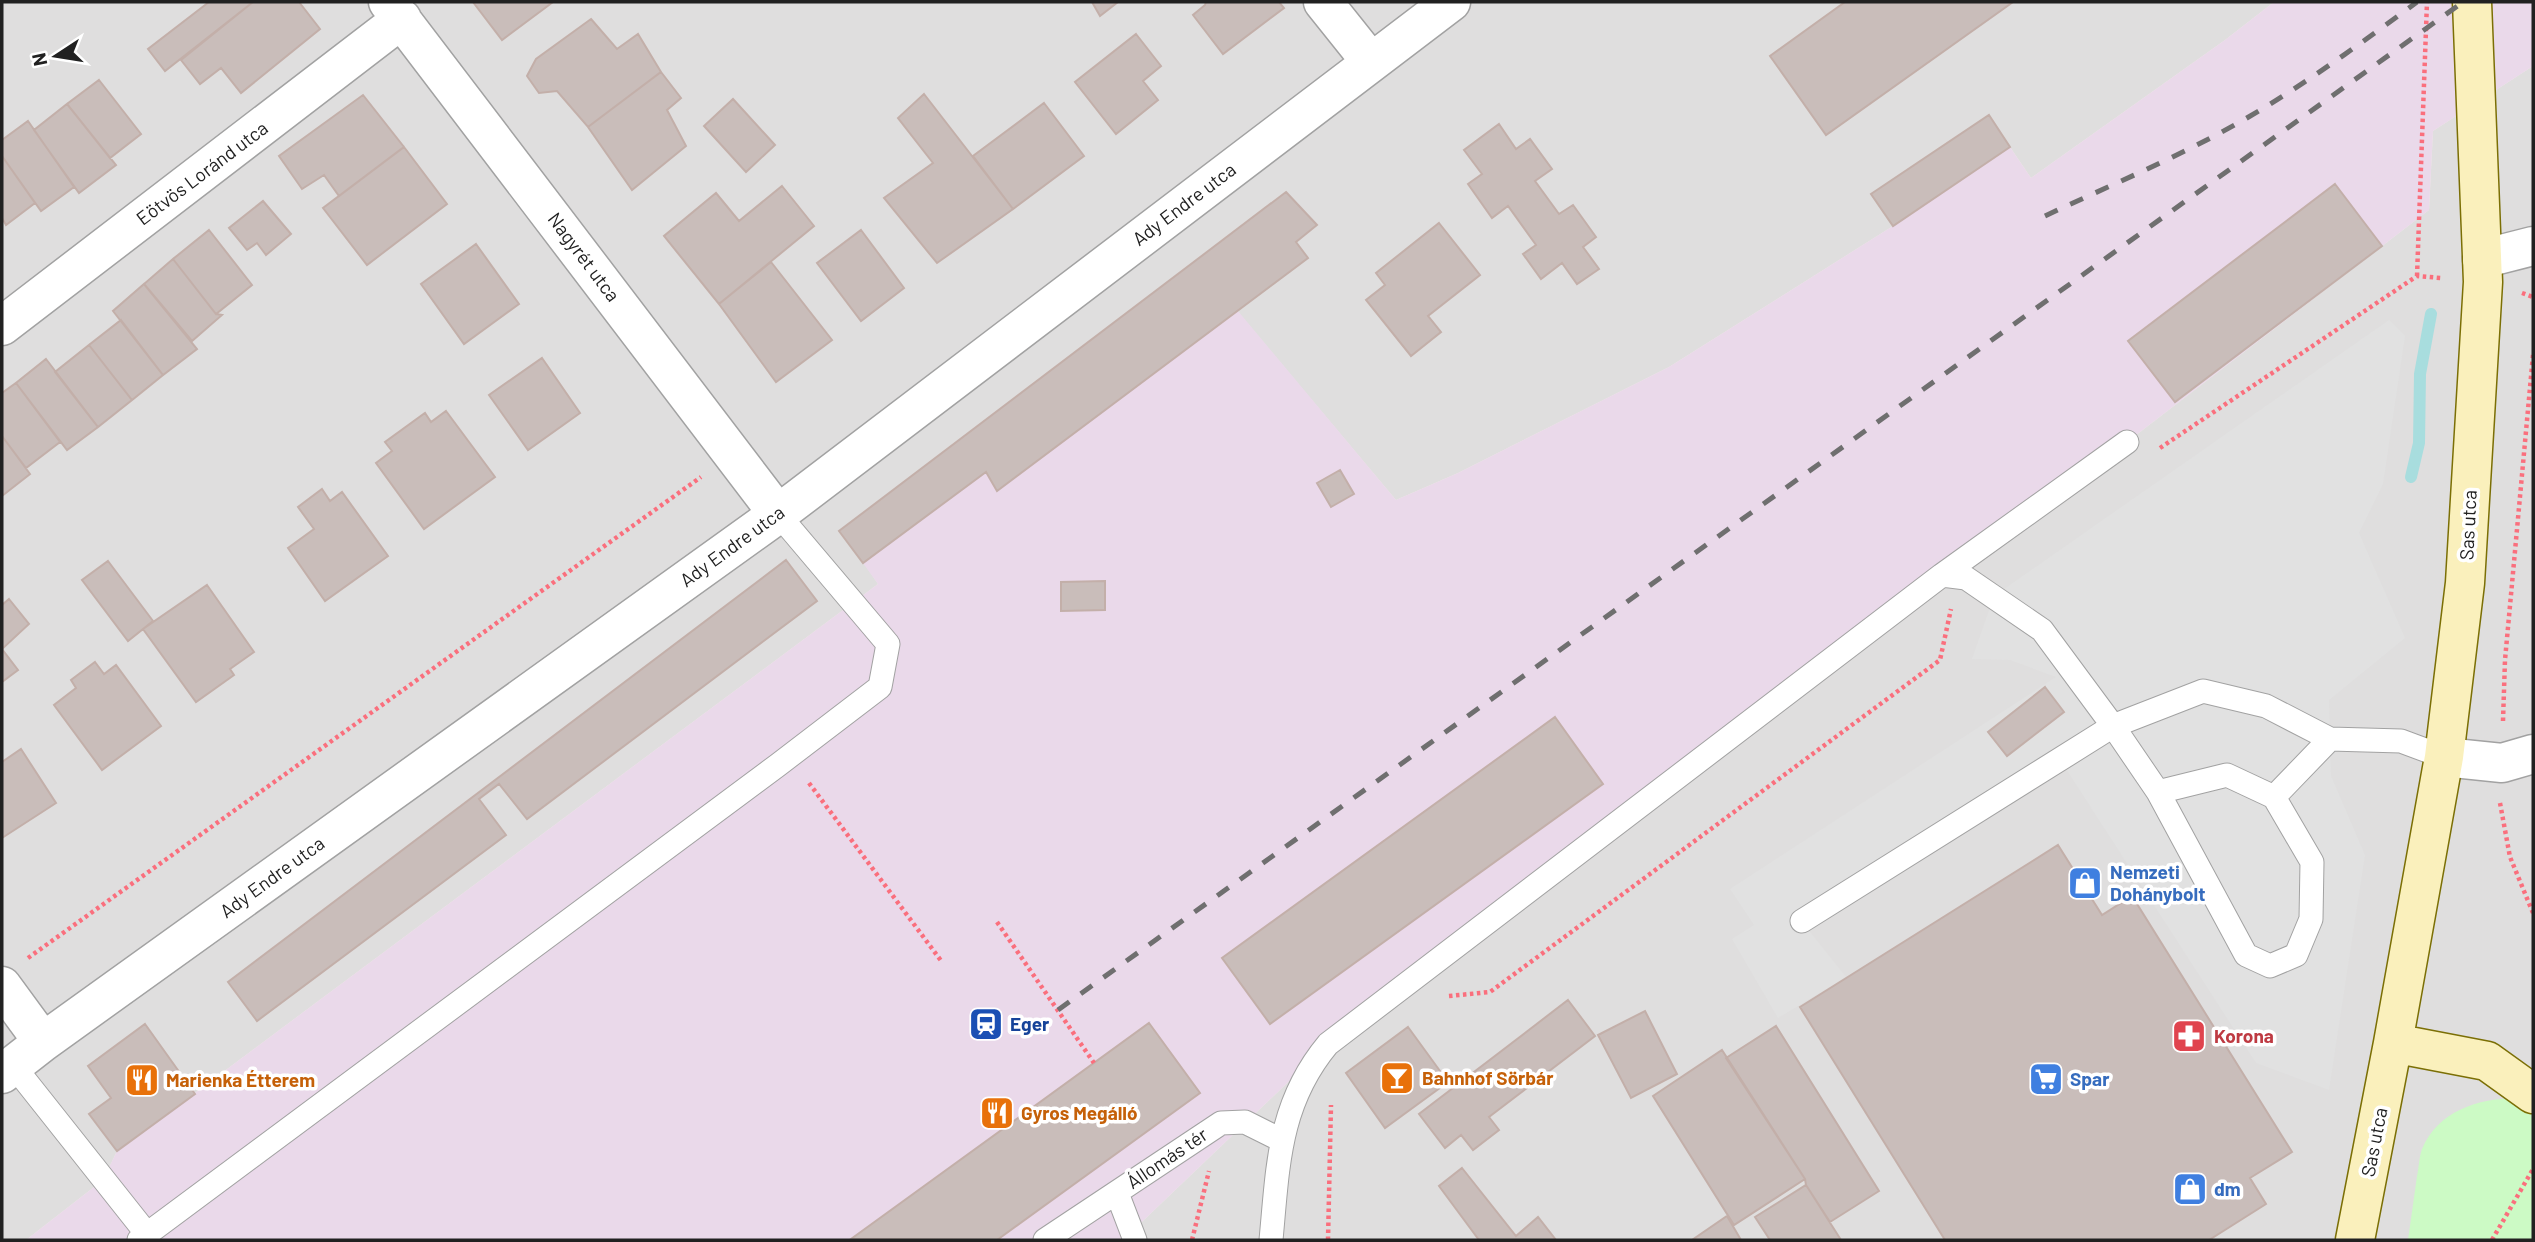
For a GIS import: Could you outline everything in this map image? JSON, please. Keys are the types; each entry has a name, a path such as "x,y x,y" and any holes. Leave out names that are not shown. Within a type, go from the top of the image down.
{"main road":[{"name":"Sas utca","path":"2355,1240 2444,757 2465,583 2482,271 2472,2"},
{"path":"2393,1044 2487,1061 2533,1094"}],"street":[{"path":"1324,2 1371,62"},
{"name":"Ady Endre utca","path":"7,1070 778,514 1451,2"},
{"name":"Eötvös Loránd utca","path":"2,326 395,11"},
{"name":"Nagyrét utca","path":"395,11 778,514"},
{"path":"2482,271 2533,246"},
{"path":"2444,757 2518,759"},
{"path":"13,973 43,1042"}],"lane":[{"path":"1271,1240 1281,1140 1288,1113 1312,1063 1328,1044 1942,575 2127,442"},
{"path":"7,1070 143,1237 880,687 888,644 778,514"},
{"path":"1942,575 1966,578 2042,630 2158,792 2246,955 2270,966 2296,955 2311,919 2312,862 2274,797 2227,775 2158,792"},
{"path":"1802,921 2113,726 2203,691 2266,706 2330,739 2401,741 2444,757"},
{"path":"2274,797 2330,739"},
{"name":"Állomás tér","path":"1046,1240 1220,1123 1245,1122 1281,1140"},
{"name":"Állomás tér","path":"1117,1193 1135,1240"}],"path":[{"path":"2417,276 2427,2"},
{"path":"2151,454 2417,276 2482,271"},
{"path":"2533,355 2505,660 2518,759 2499,798 2510,856 2533,913"},
{"path":"13,973 732,454"},
{"path":"1442,997 1490,992 1940,660 1951,607 1966,578"},
{"path":"789,757 942,962"},
{"path":"997,922 1094,1063"},
{"path":"1328,1240 1331,1097"},
{"path":"1192,1240 1220,1123"},
{"path":"2492,1240 2533,1169"}],"shaded area":[{"path":"2,2 2274,2 2031,178 2010,147 1893,226 1669,367 1458,473 1396,500 1237,311 997,491 986,472 864,563 878,584 117,1151 103,1180 26,1240 2,1240"},
{"path":"2274,2 2533,2 2533,66 2433,131 2429,210 2127,442 1328,1044 1123,1240 26,1240 103,1180 117,1151 878,584 863,563 986,472 997,491 1238,311 1396,500 1458,473 1669,367 1893,226 2010,147 2031,178"},
{"path":"2533,66 2533,1240 1123,1240 1328,1044 2127,442 2429,210 2433,131"},
{"path":"2389,320 2405,336 2383,484 2359,533 2405,638 2329,700 2331,776 2365,855 2329,1090 2256,1063 2059,758 1802,922 1846,977 1778,1018 1732,939 1754,925 1730,889 2056,677 2010,660 1972,659 1994,596"}],"green space":[{"path":"2515,1098 2533,1108 2533,1240 2408,1240 2420,1155 2429,1136 2448,1116 2460,1110 2487,1101"}],"building":[{"path":"209,2 253,2 165,71 148,49"},
{"path":"253,2 299,2 320,29 241,93 221,68 200,84 181,60"},
{"path":"473,2 553,2 502,40"},
{"path":"1092,2 1118,2 1100,16"},
{"path":"1206,2 1279,2 1284,8 1223,54 1193,15"},
{"path":"1845,2 2013,2 1826,135 1770,56"},
{"path":"591,19 617,49 638,34 661,72 588,127 557,91 539,93 527,76 536,59"},
{"path":"1136,34 1161,66 1143,81 1158,100 1116,134 1075,82"},
{"path":"661,72 681,98 667,110 686,146 632,190 588,127"},
{"path":"99,80 141,134 110,158 67,104"},
{"path":"924,94 1013,209 937,263 884,198 933,163 898,118"},
{"path":"363,95 404,147 339,196 324,175 302,189 279,156"},
{"path":"733,99 775,145 746,172 704,126"},
{"path":"1044,103 1084,156 1013,209 973,156"},
{"path":"67,104 116,165 79,193 34,130"},
{"path":"1989,115 2010,147 1893,226 1871,194"},
{"path":"28,121 74,187 41,211 2,156 2,140"},
{"path":"1499,124 1516,149 1530,139 1552,169 1535,181 1559,214 1573,205 1596,237 1583,247 1599,269 1577,284 1562,263 1541,279 1523,254 1536,245 1508,206 1492,218 1468,184 1482,174 1464,150"},
{"path":"404,147 447,204 367,265 323,208"},
{"path":"2,156 35,203 6,225 2,218"},
{"path":"2335,184 2382,246 2175,402 2128,341"},
{"path":"782,186 814,226 719,304 664,236 716,193 739,221"},
{"path":"1286,192 1317,225 1296,242 1308,258 997,491 986,472 863,563 839,531"},
{"path":"263,201 291,234 266,255 257,243 247,250 229,228"},
{"path":"1439,223 1480,275 1428,316 1441,332 1411,356 1366,300 1385,285 1376,273"},
{"path":"209,230 252,285 216,314 173,259"},
{"path":"861,230 904,288 861,321 817,263"},
{"path":"476,244 519,304 464,344 421,284"},
{"path":"173,259 216,314 222,315 192,341 144,284"},
{"path":"771,262 832,340 776,382 719,304"},
{"path":"144,284 197,349 163,375 113,311"},
{"path":"121,320 163,375 132,400 89,345"},
{"path":"89,345 132,400 98,427 55,372"},
{"path":"542,358 580,413 528,450 489,395"},
{"path":"46,359 98,427 67,450 16,383"},
{"path":"16,383 60,442 26,468 2,436 2,393"},
{"path":"446,411 495,477 424,529 376,463 392,451 385,442 425,413 431,422"},
{"path":"2,436 30,474 2,496"},
{"path":"1340,470 1354,494 1331,507 1317,483"},
{"path":"322,489 330,501 342,492 388,556 325,601 288,548 314,529 298,507"},
{"path":"786,560 817,601 527,819 499,784 479,799 506,835 257,1021 228,982"},
{"path":"108,561 153,621 128,641 82,580"},
{"path":"1105,581 1105,610 1061,611 1061,582"},
{"path":"207,585 254,652 230,669 234,675 196,702 143,629"},
{"path":"9,599 29,624 2,649 2,605"},
{"path":"2,649 18,670 2,682"},
{"path":"95,662 104,674 116,665 161,726 102,770 54,705 76,688 71,680"},
{"path":"2045,687 2064,712 2007,756 1988,732"},
{"path":"1555,717 1603,784 1270,1024 1222,958"},
{"path":"21,749 56,803 2,838 2,762"},
{"name":"Spar","path":"2058,845 2102,915 2132,896 2292,1152 2250,1178 2266,1204 2209,1240 1945,1240 1800,1007"},
{"path":"1568,1000 1595,1036 1489,1117 1499,1130 1473,1150 1461,1135 1445,1148 1419,1114"},
{"path":"1645,1011 1677,1074 1631,1098 1598,1035"},
{"path":"1149,1023 1200,1093 997,1240 851,1239"},
{"name":"Marienka Étterem","path":"145,1024 195,1094 117,1151 89,1114 111,1098 88,1066"},
{"path":"1776,1026 1879,1191 1830,1222 1726,1058"},
{"name":"Bahnhof Sörbár","path":"1408,1027 1448,1082 1385,1128 1346,1073"},
{"path":"1722,1050 1805,1179 1734,1225 1653,1096"},
{"path":"1462,1168 1516,1236 1538,1217 1556,1240 1479,1240 1439,1186"},
{"path":"1806,1185 1841,1240 1770,1240 1755,1217"},
{"path":"1727,1216 1741,1240 1692,1240"}],"waterway":[{"path":"2411,477 2419,443 2420,374 2431,314"}],"railway":[{"path":"2045,216 2175,156 2244,120 2320,72 2417,2"},
{"path":"1058,1010 2463,2"}],"place":[{"name":"Nemzeti Dohánybolt","path":"2085,883"},
{"name":"Eger","path":"986,1024"},
{"name":"Korona","path":"2189,1036"},
{"name":"Bahnhof Sörbár","path":"1397,1078"},
{"name":"Spar","path":"2046,1079"},
{"name":"Marienka Étterem","path":"142,1080"},
{"name":"Gyros Megálló","path":"997,1113"},
{"name":"dm","path":"2190,1189"}]}
